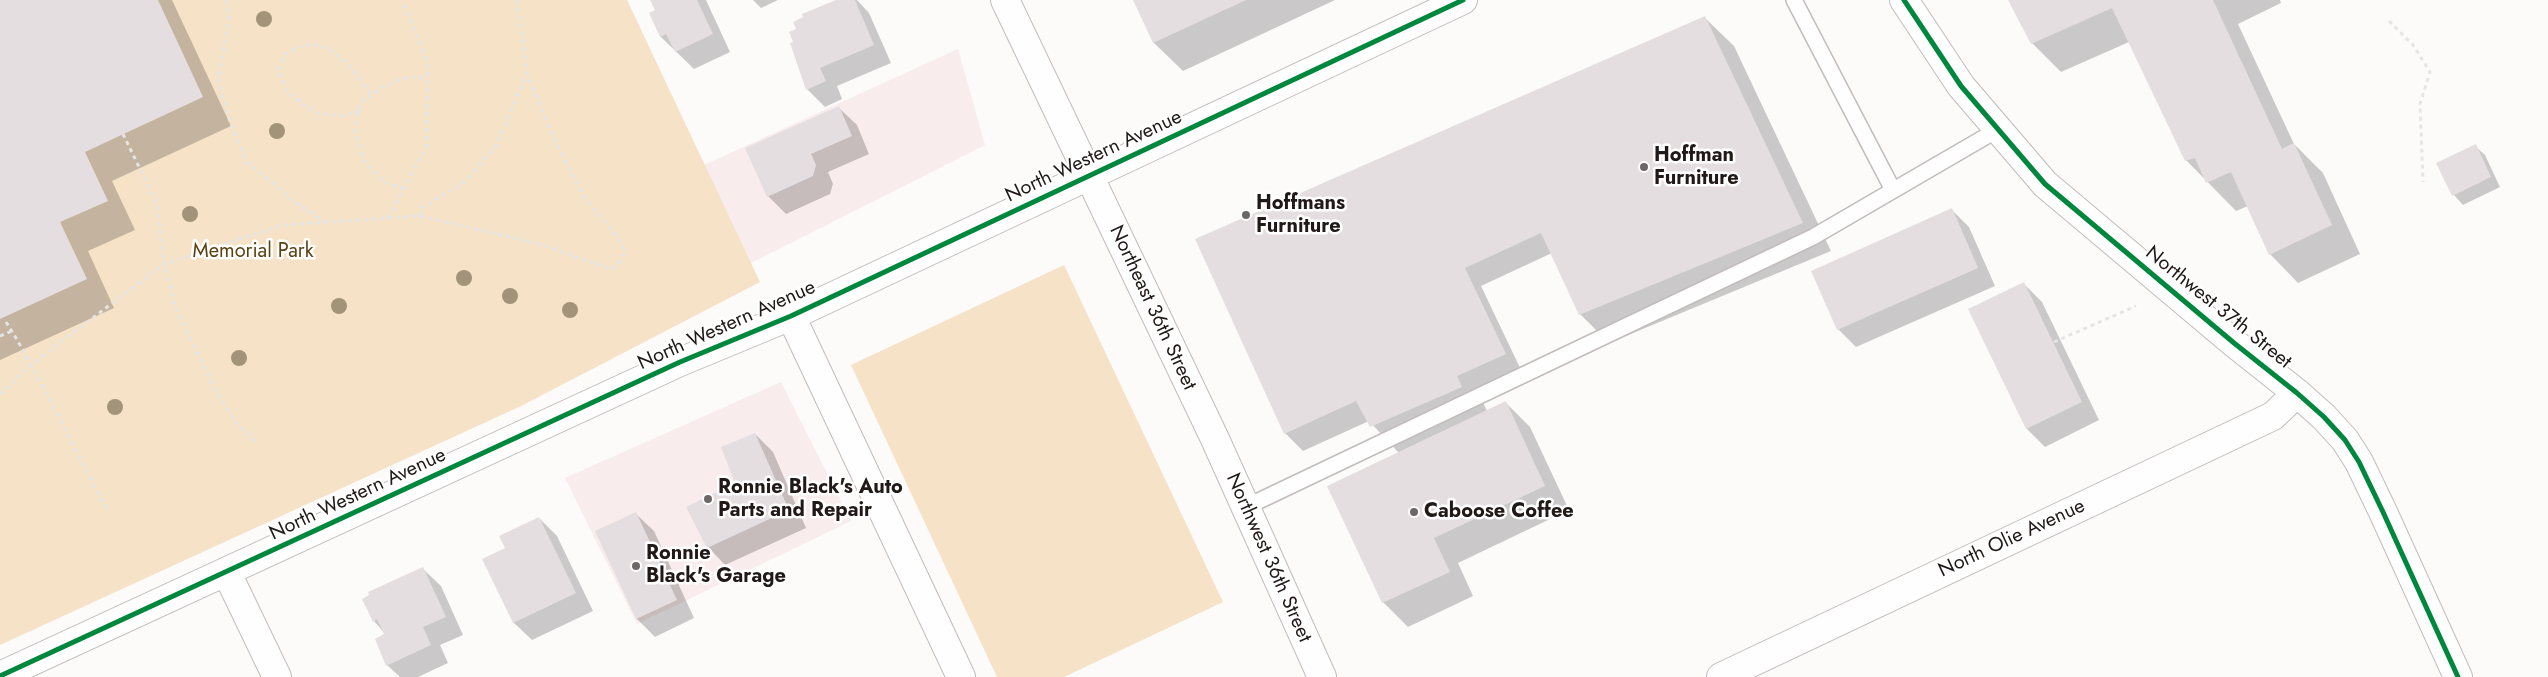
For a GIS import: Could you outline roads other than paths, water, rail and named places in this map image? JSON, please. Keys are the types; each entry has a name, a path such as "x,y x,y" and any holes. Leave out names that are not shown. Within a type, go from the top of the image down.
{"street":[{"path":"1005,0 1090,176"},
{"name":"North Western Avenue","path":"0,676 680,362 791,316 1463,0"},
{"name":"Northwest 37th Street","path":"1904,0 1961,86 2045,184 2234,343 2297,393 2345,440 2359,462 2458,677"},
{"name":"Northeast 36th Street","path":"1090,176 1215,439"},
{"path":"791,316 961,677"},
{"name":"North Olie Avenue","path":"1735,674 2273,416 2297,393"},
{"name":"Northwest 36th Street","path":"1215,439 1322,677"},
{"path":"227,572 277,677"}],"lane":[{"path":"1794,0 1893,190"},
{"path":"1246,507 1813,237 1997,130"}],"place":[{"name":"Hoffman Furniture","path":"1644,167"},
{"name":"Hoffmans Furniture","path":"1246,215"},
{"name":"Ronnie Black's Auto Parts and Repair","path":"708,499"},
{"name":"Caboose Coffee","path":"1414,512"},
{"name":"Ronnie Black's Garage","path":"636,566"}],"park label":[{"name":"Memorial Park","path":"253,252"}]}
